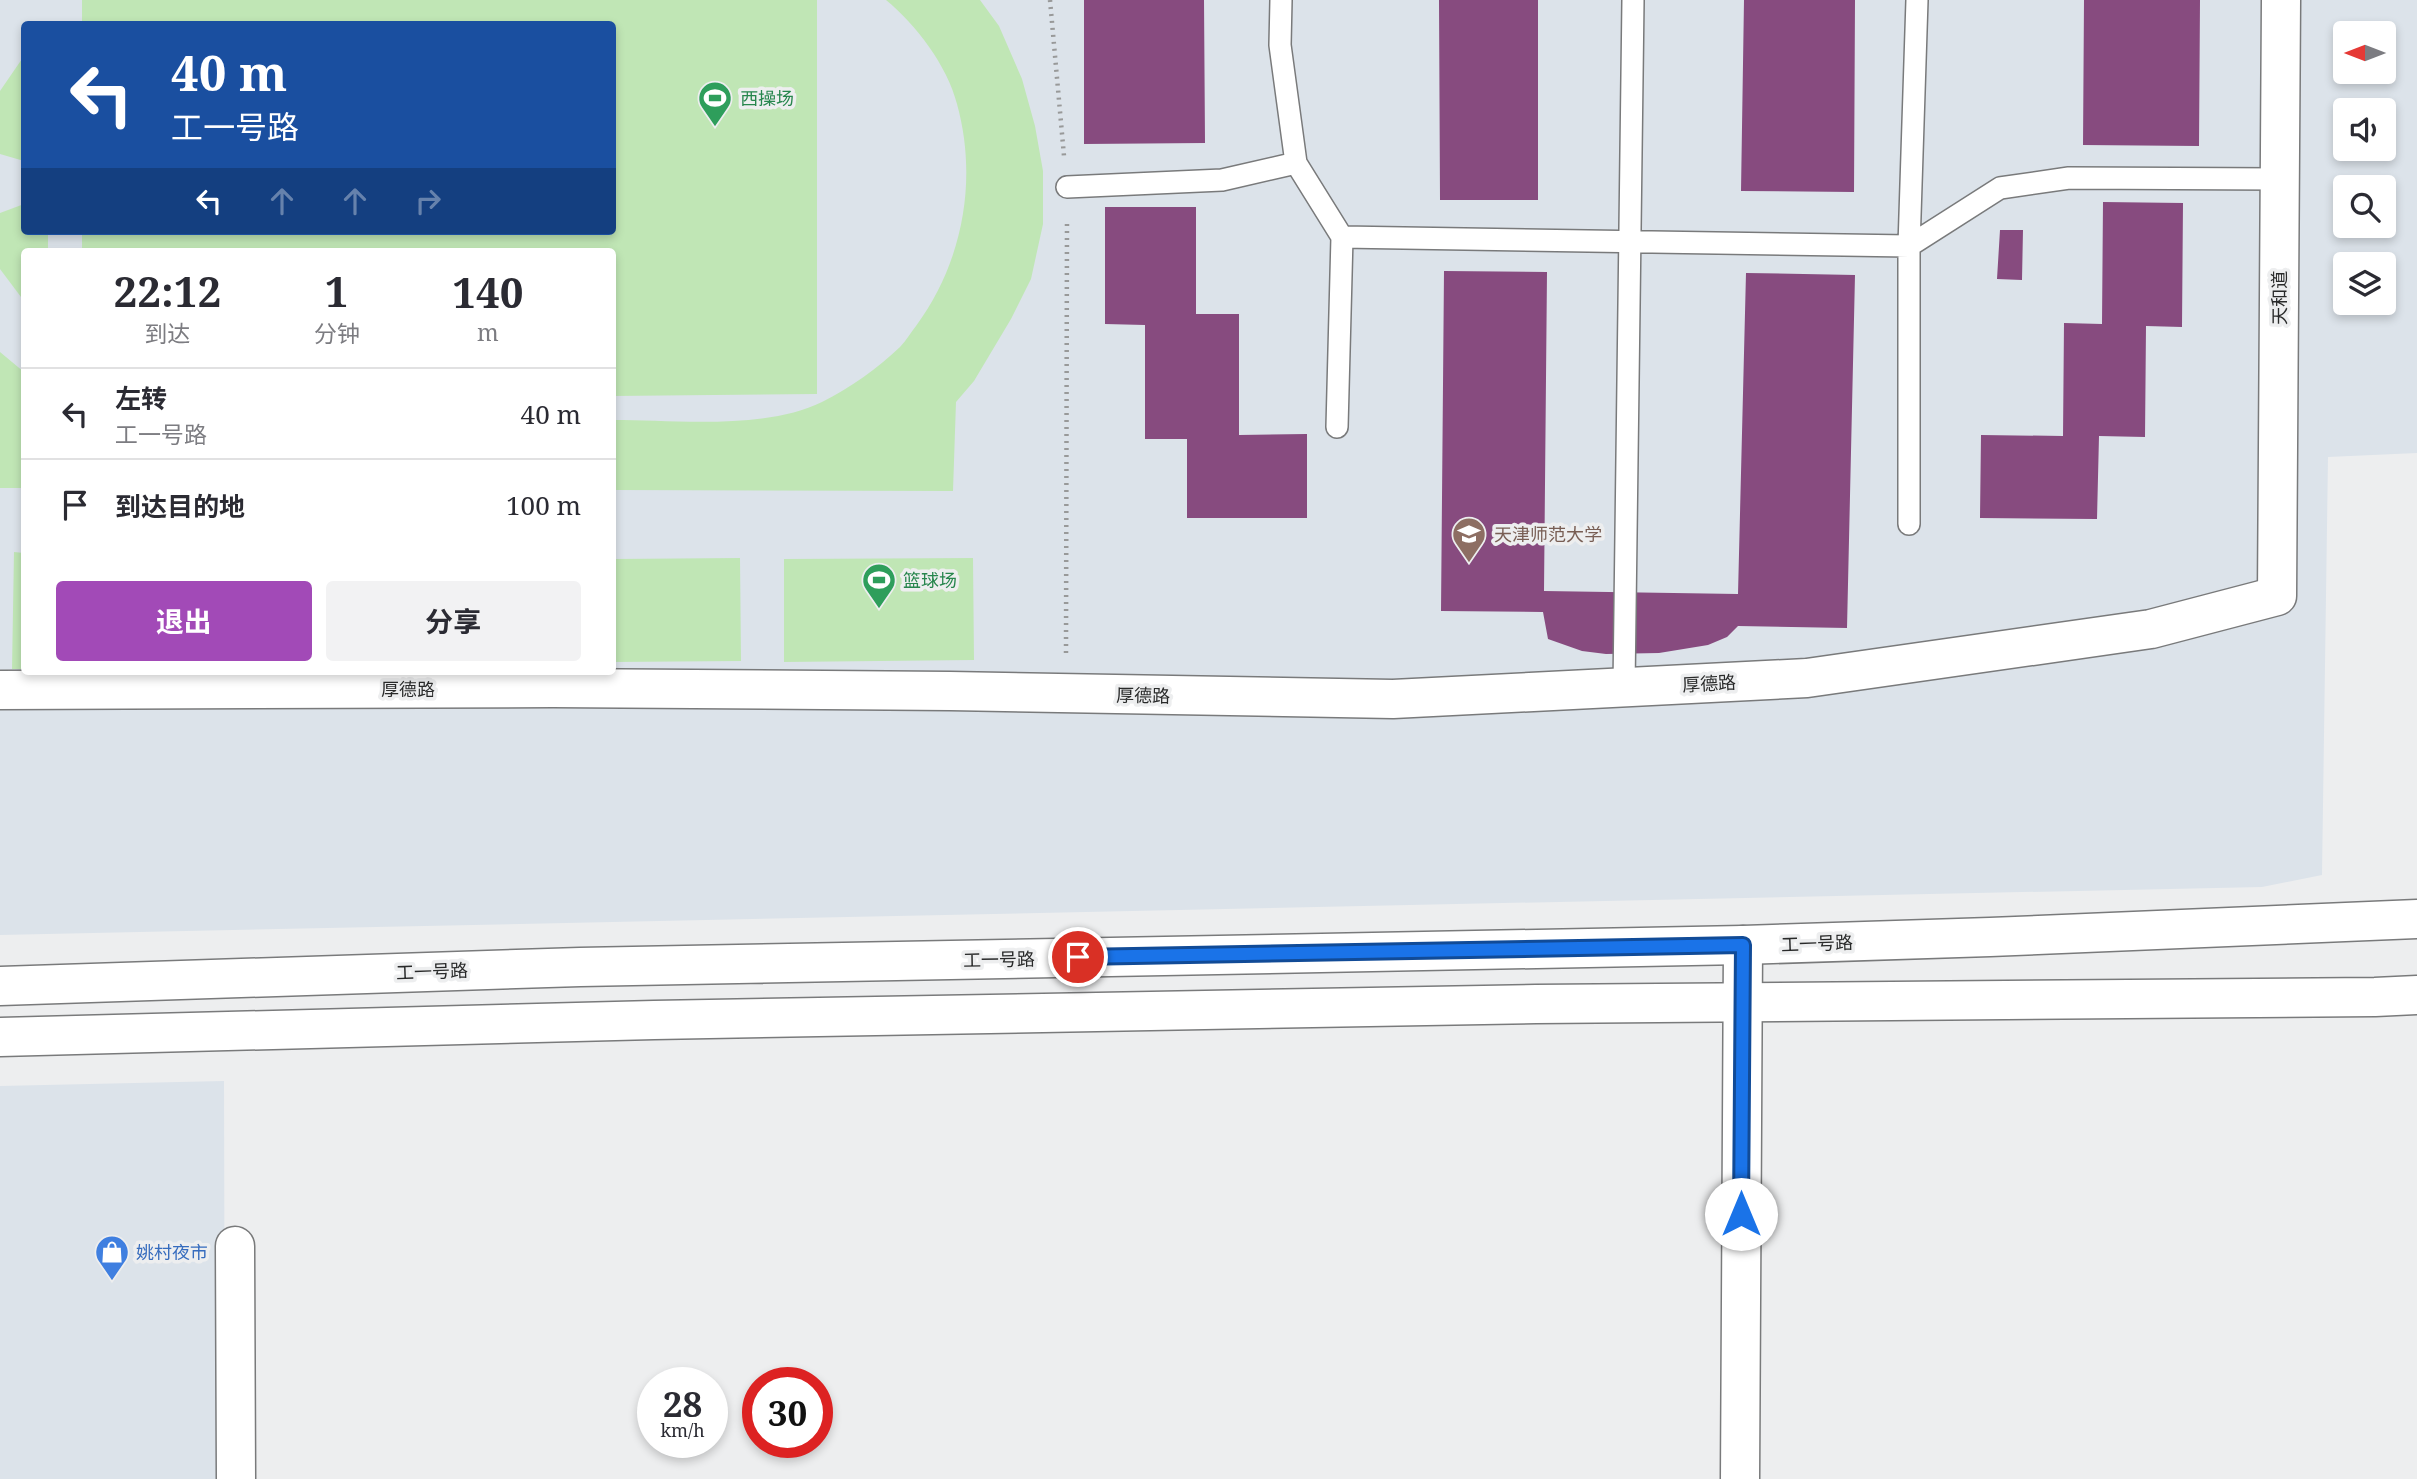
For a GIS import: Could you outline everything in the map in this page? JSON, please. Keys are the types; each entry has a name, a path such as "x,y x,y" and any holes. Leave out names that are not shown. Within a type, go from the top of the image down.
{"main road":[{"name":"天和道","path":"2277,596 2280,0"},
{"name":"厚德路","path":"0,690 553,688 1393,699 1821,676 2151,629 2277,596"},
{"name":"工一号路","path":"0,986 593,966 1743,945 2417,919"},
{"path":"1740,1479 1743,945"},
{"path":"0,1037 654,1020 2417,995"},
{"path":"235,1247 236,1479"}],"lane":[{"path":"1281,0 1280,45 1296,163 1342,237 1337,427"},
{"path":"1624,687 1633,0"},
{"path":"1909,524 1909,246 1917,0"},
{"path":"1067,187 1223,180 1296,163"},
{"path":"1342,237 1909,246 2000,188 2069,178 2279,179"}],"path":[{"path":"1050,0 1067,187 1065,694"}],"shaded area":[{"name":"天津师范大学","path":"0,0 2417,0 2417,453 2328,457 2322,875 2262,887 0,935"},
{"name":"姚村夜市","path":"224,1081 225,1479 0,1479 0,1086"}],"green space":[{"name":"西操场","path":"82,0 817,0 817,394 616,396 616,248 82,248 82,235 616,235 616,21 82,21"},
{"path":"886,0 980,0 999,26 1022,79 1035,126 1043,171 1043,224 1031,279 974,381 956,402 953,491 616,490 616,420 720,422 774,417 799,411 843,390 882,362 900,347 932,301 955,248 962,220 966,162 963,133 952,89 929,47"},
{"path":"21,60 21,160 0,154 0,91"},
{"path":"21,205 21,235 48,235 48,248 21,248 21,297 0,269 0,213"},
{"path":"0,352 21,370 21,488 0,488"},
{"path":"14,552 21,553 21,669 12,669"},
{"path":"740,558 741,661 616,662 616,559"},
{"name":"篮球场","path":"973,558 974,660 784,662 784,559"}],"building":[{"path":"1084,0 1204,0 1205,143 1084,144"},
{"path":"1439,0 1538,0 1538,200 1440,200"},
{"path":"1744,0 1855,0 1854,192 1741,191"},
{"path":"2084,0 2200,0 2199,146 2083,145"},
{"path":"2103,202 2183,203 2182,327 2146,326 2145,437 2099,436 2097,519 1980,518 1981,435 2063,436 2064,323 2102,324"},
{"path":"1105,207 1196,207 1196,314 1239,314 1239,435 1307,434 1307,518 1187,518 1187,439 1145,439 1145,325 1105,324"},
{"path":"2000,230 2023,230 2022,280 1997,279"},
{"path":"1444,271 1547,272 1544,591 1738,594 1746,273 1855,275 1847,628 1738,626 1727,637 1708,645 1659,653 1606,654 1582,651 1548,639 1543,612 1441,611"}],"place":[{"name":"西操场","path":"715,128"},
{"name":"天津师范大学","path":"1469,564"},
{"name":"篮球场","path":"879,610"},
{"name":"姚村夜市","path":"112,1282"}],"route":[{"path":"1078,957 1743,945 1741,1214"}]}
